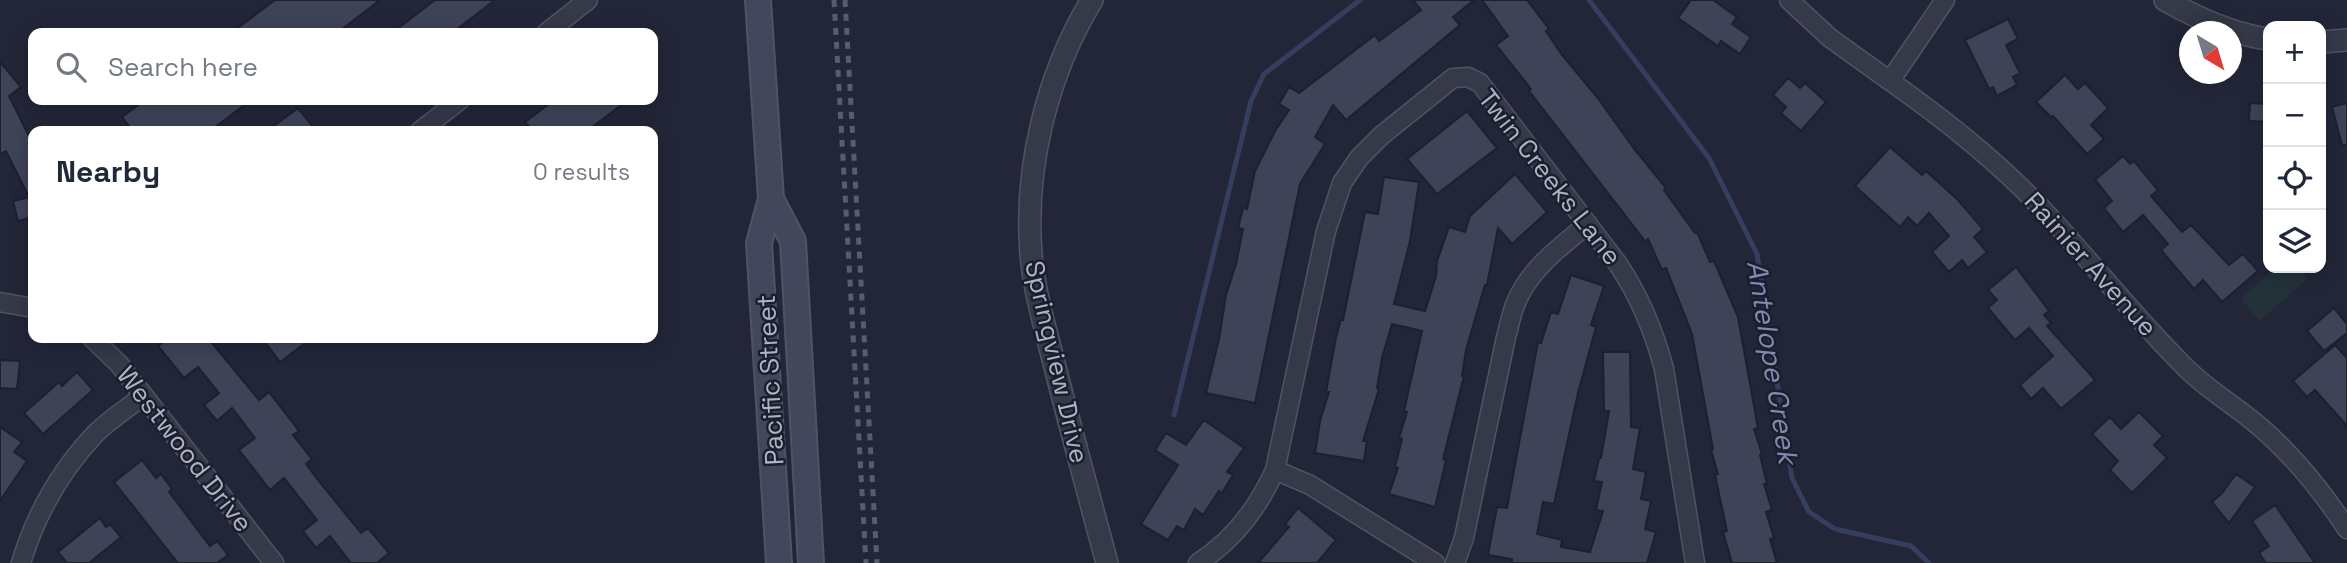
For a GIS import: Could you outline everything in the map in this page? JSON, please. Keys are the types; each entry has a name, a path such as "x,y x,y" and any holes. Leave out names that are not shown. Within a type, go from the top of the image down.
{"main road":[{"name":"Pacific Street","path":"758,4 771,199 759,243 779,563"},
{"name":"Pacific Street","path":"771,199 793,241 811,563"},
{"path":"799,344 786,363 787,399 770,415 789,431 794,490 806,497"}],"street":[{"path":"552,28 588,0"},
{"name":"Springview Drive","path":"1092,0 1062,64 1043,118 1034,168 1031,254 1044,323 1107,563"},
{"name":"Rainier Avenue","path":"1789,0 1830,38 1976,146 2021,187 2121,300 2188,370 2288,452 2347,528"},
{"path":"1891,81 1945,0"},
{"path":"2165,0 2212,23 2263,38"},
{"path":"2326,42 2347,40"},
{"name":"Twin Creeks Lane","path":"1198,563 1223,544 1250,515 1264,495 1275,470 1326,231 1332,206 1342,183 1359,158 1382,135 1453,78 1468,77 1480,83 1634,289 1658,345 1669,393 1695,563"},
{"path":"426,126 454,105"},
{"path":"1455,563 1464,538 1515,304 1546,259 1588,224"},
{"path":"0,302 28,307"},
{"name":"Westwood Drive","path":"97,343 119,363 274,563"},
{"path":"21,563 43,504 61,475 98,431 143,396"},
{"path":"1275,470 1310,485 1435,563"}],"shaded area":[{"path":"2270,273 2302,273 2307,279 2260,321 2241,299"}],"building":[{"path":"275,0 380,0 344,28 238,28"},
{"path":"435,0 495,0 459,28 399,28"},
{"path":"1413,0 1474,0 1453,17 1460,25 1346,120 1333,105 1315,137 1325,144 1300,184 1255,403 1206,393 1243,229 1238,228 1243,208 1247,209 1255,171 1289,110 1279,104 1289,87 1299,93 1375,35 1379,41 1421,10"},
{"path":"1482,0 1527,0 1549,29 1546,31 1562,55 1597,97 1666,188 1664,190 1695,233 1697,232 1710,262 1714,261 1738,317 1758,428 1754,429 1762,454 1760,455 1767,484 1764,484 1772,510 1766,512 1774,538 1770,539 1777,563 1732,563 1723,532 1727,531 1692,334 1666,268 1662,270 1648,239 1645,241 1496,45 1508,36"},
{"path":"1691,0 1713,0 1737,17 1732,24 1751,37 1740,54 1721,41 1718,46 1678,18"},
{"path":"2008,19 2018,39 2006,45 2020,73 2013,77 2017,85 1997,96 1993,87 1989,89 1965,40"},
{"path":"0,62 21,87 9,96 28,134 28,195 6,151 0,154"},
{"path":"2065,75 2078,89 2085,83 2108,108 2091,125 2104,139 2087,154 2053,116 2036,102"},
{"path":"1788,78 1800,88 1805,83 1826,102 1801,131 1781,113 1786,107 1773,95"},
{"path":"2250,103 2263,104 2263,122 2249,121"},
{"path":"2347,103 2347,145 2342,145 2332,107"},
{"path":"138,105 244,105 217,126 129,126 122,117"},
{"path":"547,105 621,105 594,126 529,126 525,122"},
{"path":"298,108 312,126 274,126"},
{"path":"1467,111 1497,148 1437,194 1407,159"},
{"path":"1890,147 1922,175 1926,171 1958,200 1983,229 1974,237 1987,252 1968,268 1962,260 1949,272 1932,252 1949,236 1929,213 1917,226 1908,217 1900,227 1855,186"},
{"path":"2123,156 2130,164 2134,161 2158,190 2151,196 2182,232 2191,225 2229,265 2243,254 2258,271 2222,302 2203,280 2194,289 2161,250 2168,244 2143,215 2123,232 2104,208 2112,201 2095,180"},
{"path":"1515,174 1547,212 1512,244 1498,228 1487,285 1466,350 1464,376 1443,459 1446,460 1435,507 1389,494 1398,468 1395,467 1402,439 1399,438 1407,412 1404,411 1422,331 1392,324 1382,358 1379,389 1363,441 1367,441 1364,461 1315,453 1320,421 1329,392 1326,392 1336,337 1341,319 1343,320 1365,212 1378,214 1384,177 1419,182 1410,241 1394,304 1425,311 1436,276 1437,261 1449,227 1465,232 1470,216"},
{"path":"28,197 28,218 18,221 13,201"},
{"path":"2016,267 2049,311 2044,315 2051,323 2047,326 2095,380 2061,409 2043,388 2031,399 2020,385 2053,356 2029,328 2015,340 1988,308 1997,300 1988,290"},
{"path":"1571,275 1604,286 1591,325 1596,327 1578,393 1554,504 1543,502 1537,534 1562,540 1561,547 1590,552 1603,511 1596,510 1602,482 1594,481 1609,411 1604,411 1603,352 1630,352 1631,427 1640,428 1633,469 1646,472 1641,499 1651,501 1645,529 1656,532 1647,563 1512,563 1512,559 1488,555 1497,507 1507,508 1538,342 1541,343 1551,312 1558,314"},
{"path":"2334,308 2347,324 2347,333 2324,351 2307,331"},
{"path":"162,343 212,343 259,400 269,392 299,431 293,435 312,459 306,464 361,533 368,528 389,553 377,563 351,563 330,536 316,548 303,531 317,520 284,478 270,490 239,450 255,438 232,408 217,421 204,405 219,393 198,367 184,378 158,346"},
{"path":"266,343 305,343 280,362"},
{"path":"2335,345 2347,358 2347,426 2315,390 2307,397 2293,381"},
{"path":"0,360 20,361 17,389 0,388"},
{"path":"77,372 93,390 43,434 24,413 59,382 62,386"},
{"path":"2139,412 2163,436 2154,445 2167,458 2132,493 2110,470 2118,461 2092,434 2110,417 2121,429"},
{"path":"1204,420 1244,448 1227,472 1233,475 1222,493 1219,491 1203,515 1195,509 1184,530 1177,526 1168,540 1141,524 1178,465 1155,450 1166,433 1186,445"},
{"path":"0,427 22,442 14,452 27,461 0,501"},
{"path":"142,460 156,478 161,474 172,489 169,492 210,546 217,541 228,555 217,563 178,563 114,482"},
{"path":"2236,474 2255,487 2229,523 2212,502"},
{"path":"2275,505 2315,563 2266,563 2259,553 2269,546 2252,521"},
{"path":"1298,508 1336,540 1317,563 1258,563 1289,527 1285,524"},
{"path":"100,518 106,527 110,524 121,537 89,563 67,563 58,552"}],"waterway":[{"path":"1174,415 1251,101 1264,74 1360,0"},
{"name":"Antelope Creek","path":"1589,0 1709,158 1757,254 1792,478 1809,512 1835,529 1911,546 1929,563"}],"railway":[{"path":"834,0 866,563"},
{"path":"845,0 877,563"}]}
